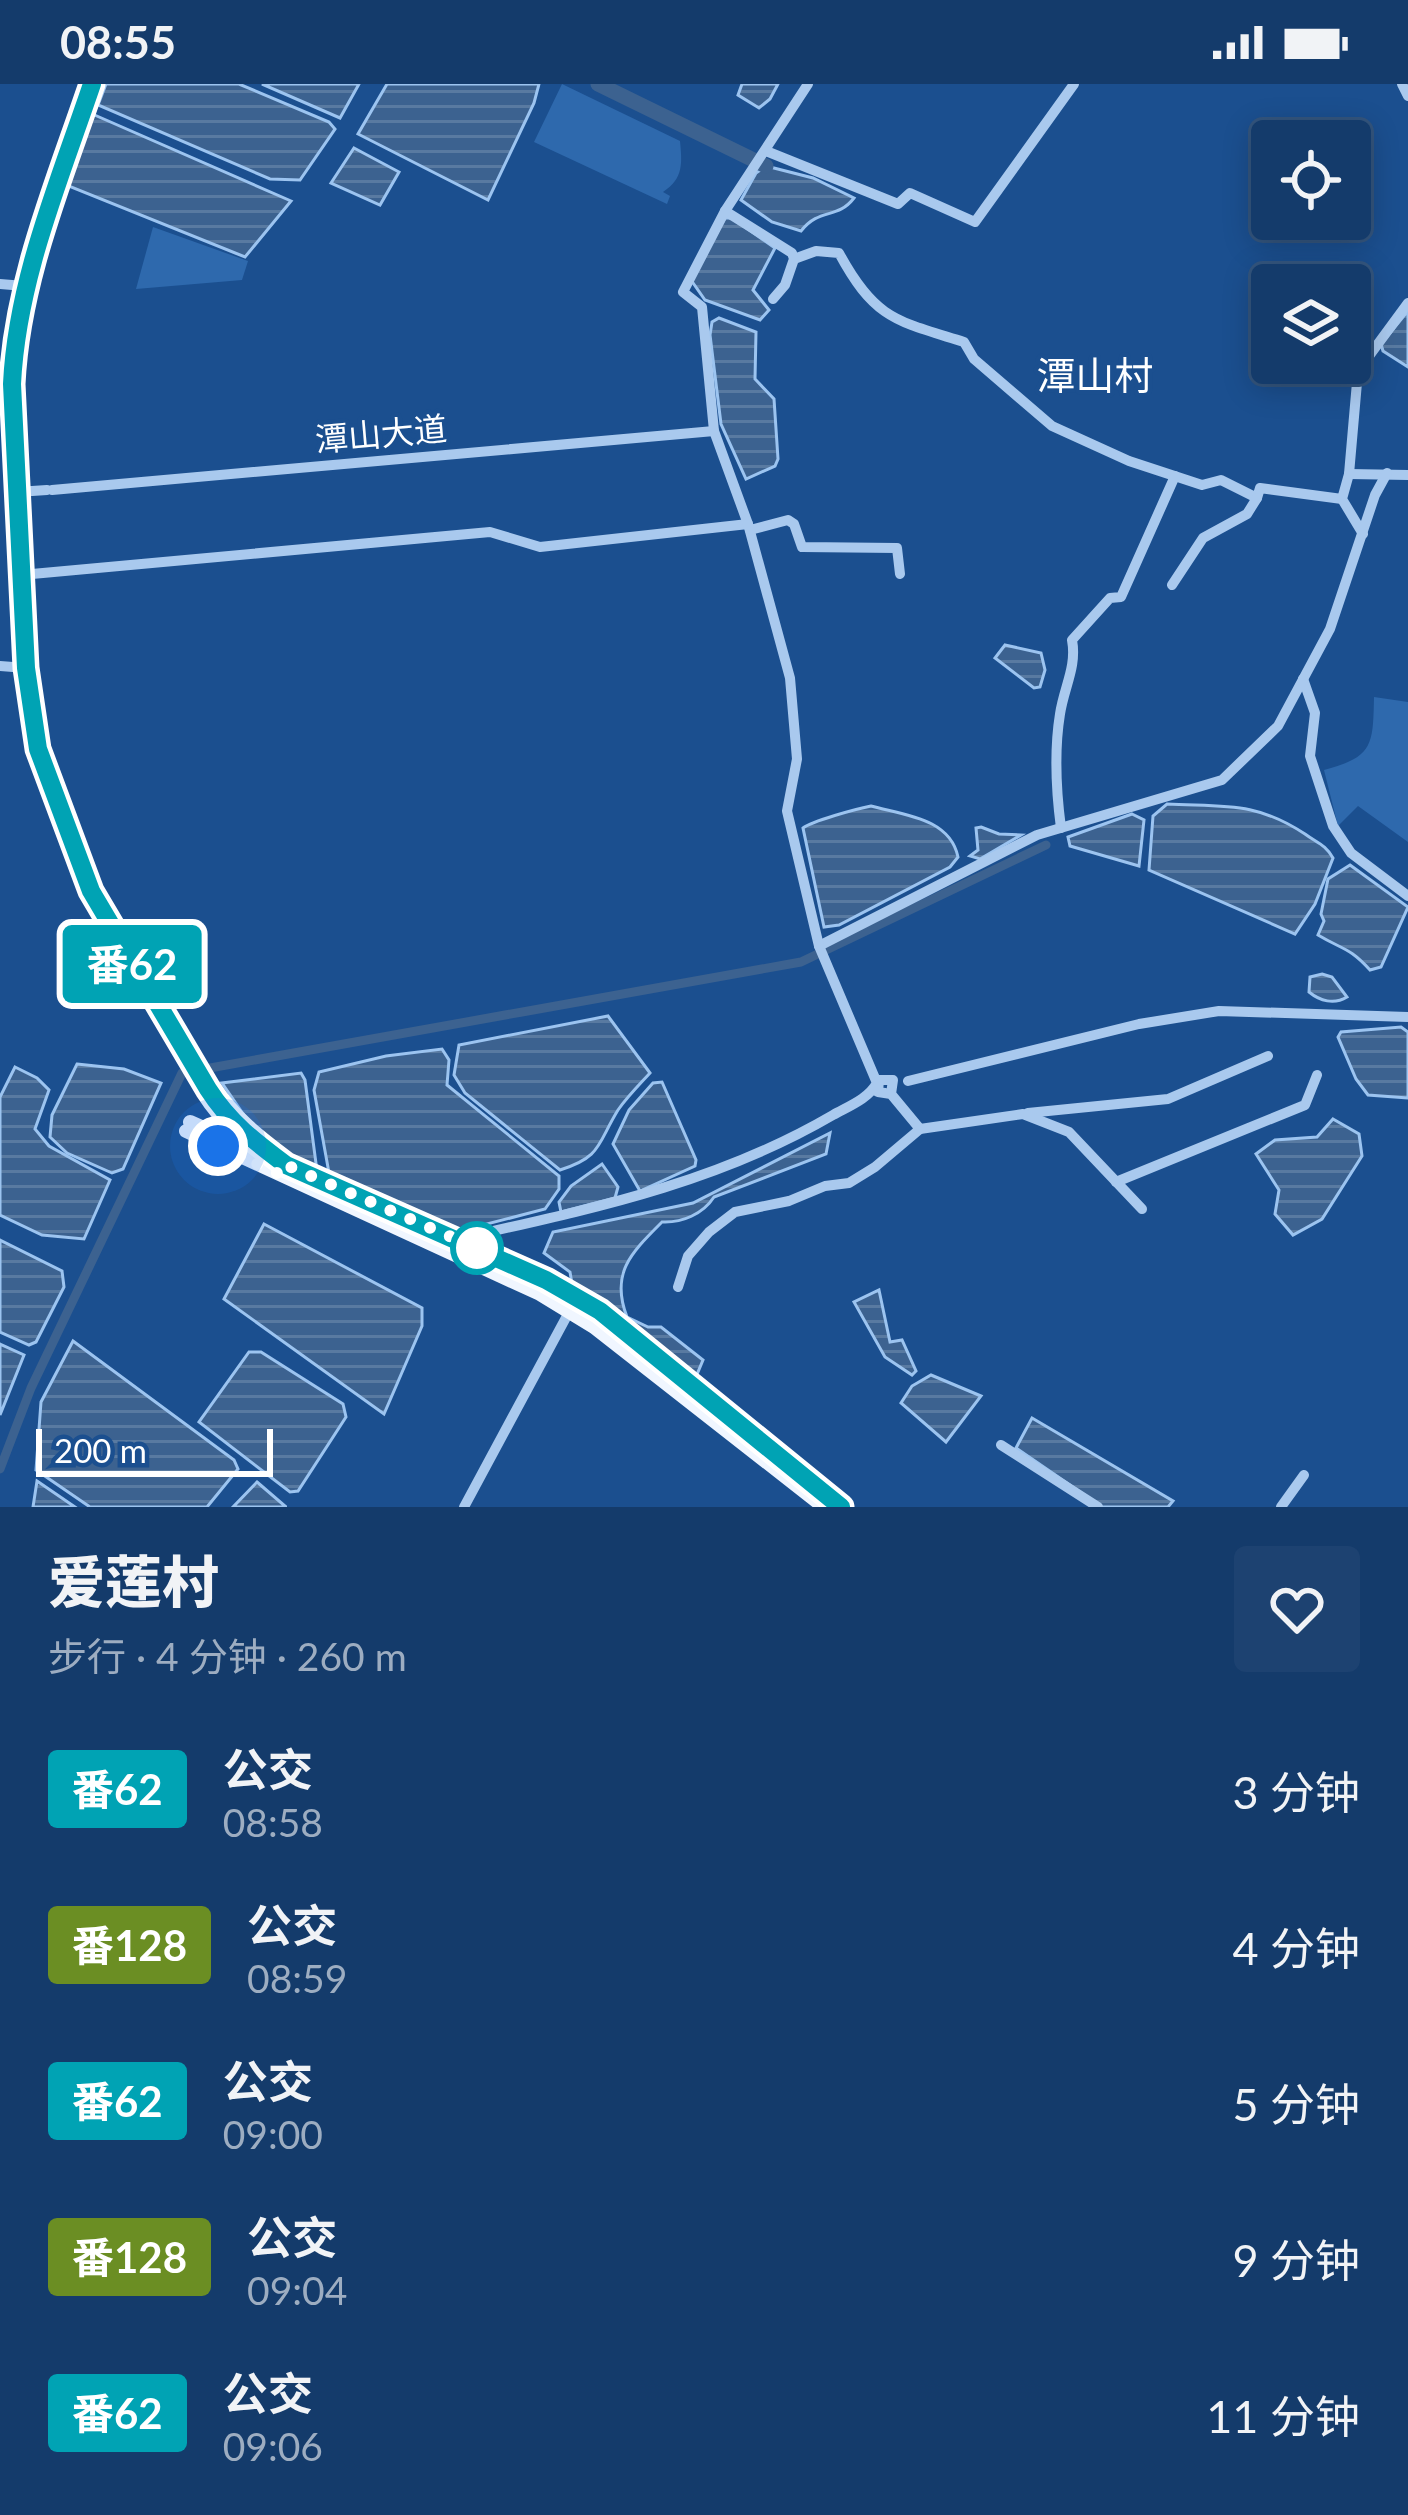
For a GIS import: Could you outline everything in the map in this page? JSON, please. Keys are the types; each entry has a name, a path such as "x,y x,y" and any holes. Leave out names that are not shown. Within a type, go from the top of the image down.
{"main road":[{"path":"92,84 24,286 12,384 26,668 38,749 91,891 226,1117 284,1170 458,1239 600,1311 841,1507"},
{"path":"188,1126 540,1294 595,1328 824,1507"}],"street":[{"path":"808,84 725,211 683,292 702,307 714,431 749,527 790,678 797,759 787,811 819,946 885,1084 920,1129"},
{"path":"761,159 898,204 910,193 975,222 1074,84"},
{"path":"1402,84 1408,96"},
{"path":"725,211 792,254 785,285 772,299"},
{"path":"794,259 816,251 839,253 890,319 964,342 974,359 1052,426 1129,461 1202,485 1221,480 1257,498"},
{"path":"0,284 24,286"},
{"path":"1364,534 1342,500 1349,474 1358,371 1408,303"},
{"name":"潭山大道","path":"17,492 714,431"},
{"path":"819,946 1037,835 1222,780 1278,726 1330,629 1375,495 1388,473"},
{"path":"1349,474 1408,475"},
{"path":"1061,828 1056,765 1060,711 1076,655 1072,640 1110,598 1121,597 1174,476"},
{"path":"1172,585 1203,538 1247,514 1260,488 1342,500"},
{"path":"21,575 490,532 540,547 788,520 802,548 897,548 900,574"},
{"path":"0,666 26,668"},
{"path":"1303,679 1315,713 1310,756 1333,826 1351,853 1408,896"},
{"path":"458,1239 655,1193 725,1170 784,1144 885,1084 1138,1024 1219,1011 1408,1017"},
{"path":"678,1287 688,1256 735,1212 849,1183 920,1129 1168,1099 1268,1056"},
{"path":"1116,1182 1305,1105 1317,1076"},
{"path":"1023,1114 1069,1132 1142,1209"},
{"path":"464,1507 569,1312"},
{"path":"1001,1444 1098,1507"},
{"path":"1281,1507 1304,1475"}],"shaded area":[{"path":"106,84 239,84 329,122 335,129 300,180 270,179 98,105"},
{"path":"262,84 359,84 340,118"},
{"path":"387,84 539,84 488,200 358,134"},
{"path":"562,84 680,141 678,176 663,192 670,196 667,204 534,142"},
{"path":"742,84 778,84 759,108 738,95"},
{"path":"90,113 291,201 245,257 66,185"},
{"path":"354,148 399,172 380,205 331,183"},
{"path":"766,166 813,178 854,198 801,231 772,222 741,200 756,173"},
{"path":"725,218 732,218 775,248 753,290 769,310 760,320 705,300 691,280"},
{"path":"153,227 248,261 242,280 136,289"},
{"path":"1408,311 1408,367 1383,351 1381,344"},
{"path":"719,318 756,332 755,379 774,399 778,459 775,466 746,479 721,424 710,335 712,322"},
{"path":"1005,645 1041,653 1045,670 1040,687 1034,688 995,658"},
{"path":"1374,697 1408,702 1408,842 1358,806 1338,826 1324,770 1352,760 1367,747"},
{"path":"1167,804 1254,811 1287,823 1327,850 1333,858 1315,904 1295,934 1149,870 1153,816"},
{"path":"871,806 936,826 958,857 950,867 839,925 824,927 803,828"},
{"path":"1132,814 1144,820 1139,866 1070,846 1068,837"},
{"path":"976,828 1021,835 980,859 970,856 978,850"},
{"path":"1350,865 1408,907 1381,967 1370,970 1318,935 1328,879"},
{"path":"1310,977 1332,977 1347,997 1327,1001 1309,992"},
{"path":"608,1016 650,1073 618,1110 597,1148 574,1165 560,1170 465,1093 454,1075 459,1045"},
{"path":"1401,1027 1408,1032 1408,1098 1368,1095 1338,1037 1341,1032"},
{"path":"442,1049 449,1060 447,1085 559,1176 559,1189 545,1209 460,1231 329,1173 314,1090 319,1072"},
{"path":"77,1064 124,1069 161,1083 123,1169 112,1173 67,1153 50,1137 52,1115"},
{"path":"15,1067 49,1090 35,1129 49,1146 110,1180 84,1239 42,1235 0,1215 0,1097"},
{"path":"301,1073 317,1171 257,1134 222,1083"},
{"path":"662,1082 695,1166 640,1191 613,1144 629,1110 653,1083"},
{"path":"1333,1119 1359,1134 1362,1156 1322,1219 1293,1235 1275,1214 1279,1190 1256,1154 1275,1140 1317,1137"},
{"path":"830,1133 826,1154 714,1197 691,1216 662,1222 626,1265 621,1288 627,1317 648,1327 661,1327 703,1360 695,1379 572,1284 570,1272 544,1253 553,1232 693,1203"},
{"path":"602,1164 618,1187 615,1198 561,1212 559,1202 571,1186"},
{"path":"264,1224 422,1308 422,1326 384,1414 224,1299"},
{"path":"0,1240 62,1271 64,1287 36,1342 29,1345 0,1332"},
{"path":"879,1290 890,1342 902,1340 916,1371 912,1375 885,1357 854,1302"},
{"path":"73,1341 234,1460 238,1469 207,1507 90,1507 36,1470 41,1402"},
{"path":"0,1344 24,1355 0,1415"},
{"path":"249,1352 261,1352 343,1404 346,1417 298,1491 290,1492 199,1422"},
{"path":"931,1375 981,1396 946,1442 901,1403 912,1386"},
{"path":"1032,1418 1173,1501 1168,1507 1102,1507 1016,1448"},
{"path":"37,1481 75,1507 33,1507"},
{"path":"257,1482 286,1507 233,1507"}],"waterway":[{"path":"598,84 766,166"},
{"path":"0,1469 31,1388 182,1073 801,962 1046,845"}],"bus line":[{"name":"番62","path":"92,84 24,286 12,384 26,668 38,749 91,891 226,1117 251,1139 286,1165 458,1239 600,1311 841,1507"}],"district":[{"name":"潭山村","path":"1095,376"}],"route":[{"path":"218,1146 281,1175 286,1165 488,1253 477,1248"}]}
